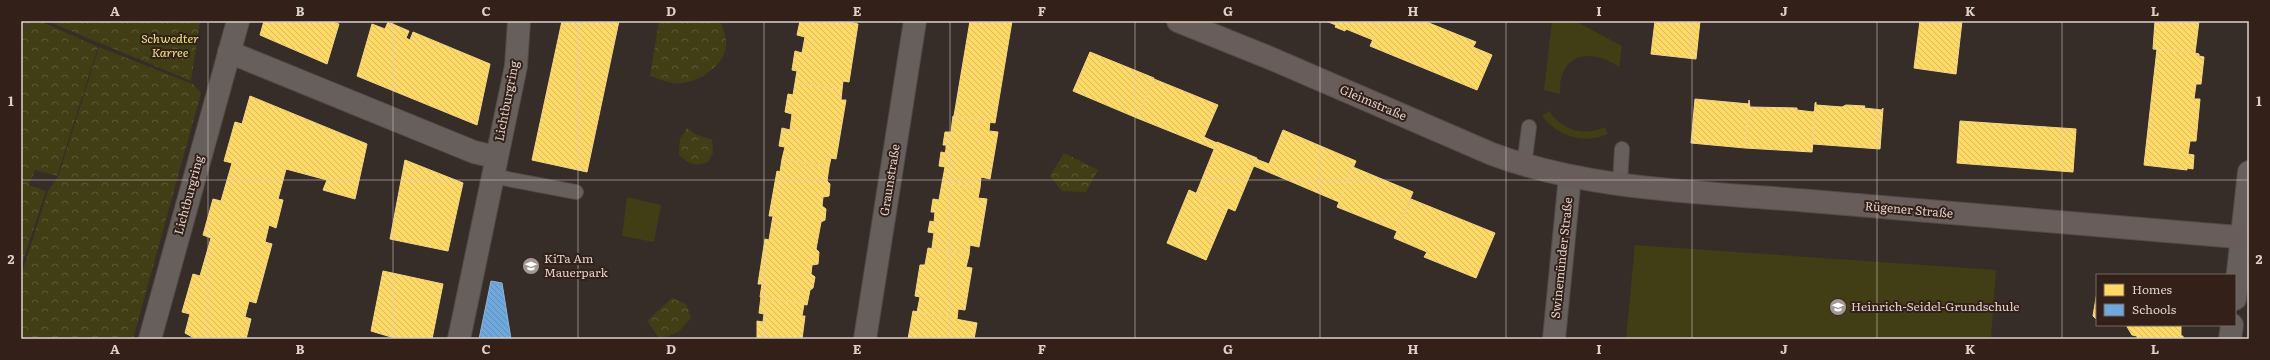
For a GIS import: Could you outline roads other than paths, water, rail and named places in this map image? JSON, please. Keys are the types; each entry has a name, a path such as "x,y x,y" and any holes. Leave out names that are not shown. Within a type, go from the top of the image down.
{"street":[{"name":"Lichtburgring","path":"150,339 238,21"},
{"name":"Lichtburgring","path":"459,339 493,166 516,66 519,21"},
{"name":"Graunstraße","path":"865,339 915,21"},
{"name":"Gleimstraße","path":"1178,21 1264,56 1492,154 1524,166 1570,176"},
{"name":"Lichtburgring","path":"229,52 333,93 474,152 493,166"},
{"path":"2236,293 2245,238 2249,172"},
{"name":"Rügener Straße","path":"1570,176 1701,192 2245,238"},
{"name":"Swinemünder Straße","path":"1554,339 1570,176"},
{"path":"2230,339 2232,326"}],"lane":[{"path":"1524,166 1529,127"},
{"path":"1620,183 1622,149"},
{"path":"493,166 576,192"}],"place":[{"name":"KiTa Am Mauerpark","path":"531,266"},
{"name":"Heinrich-Seidel-Grundschule","path":"1838,307"}],"park label":[{"name":"Schwedter Karree","path":"170,46"}]}
